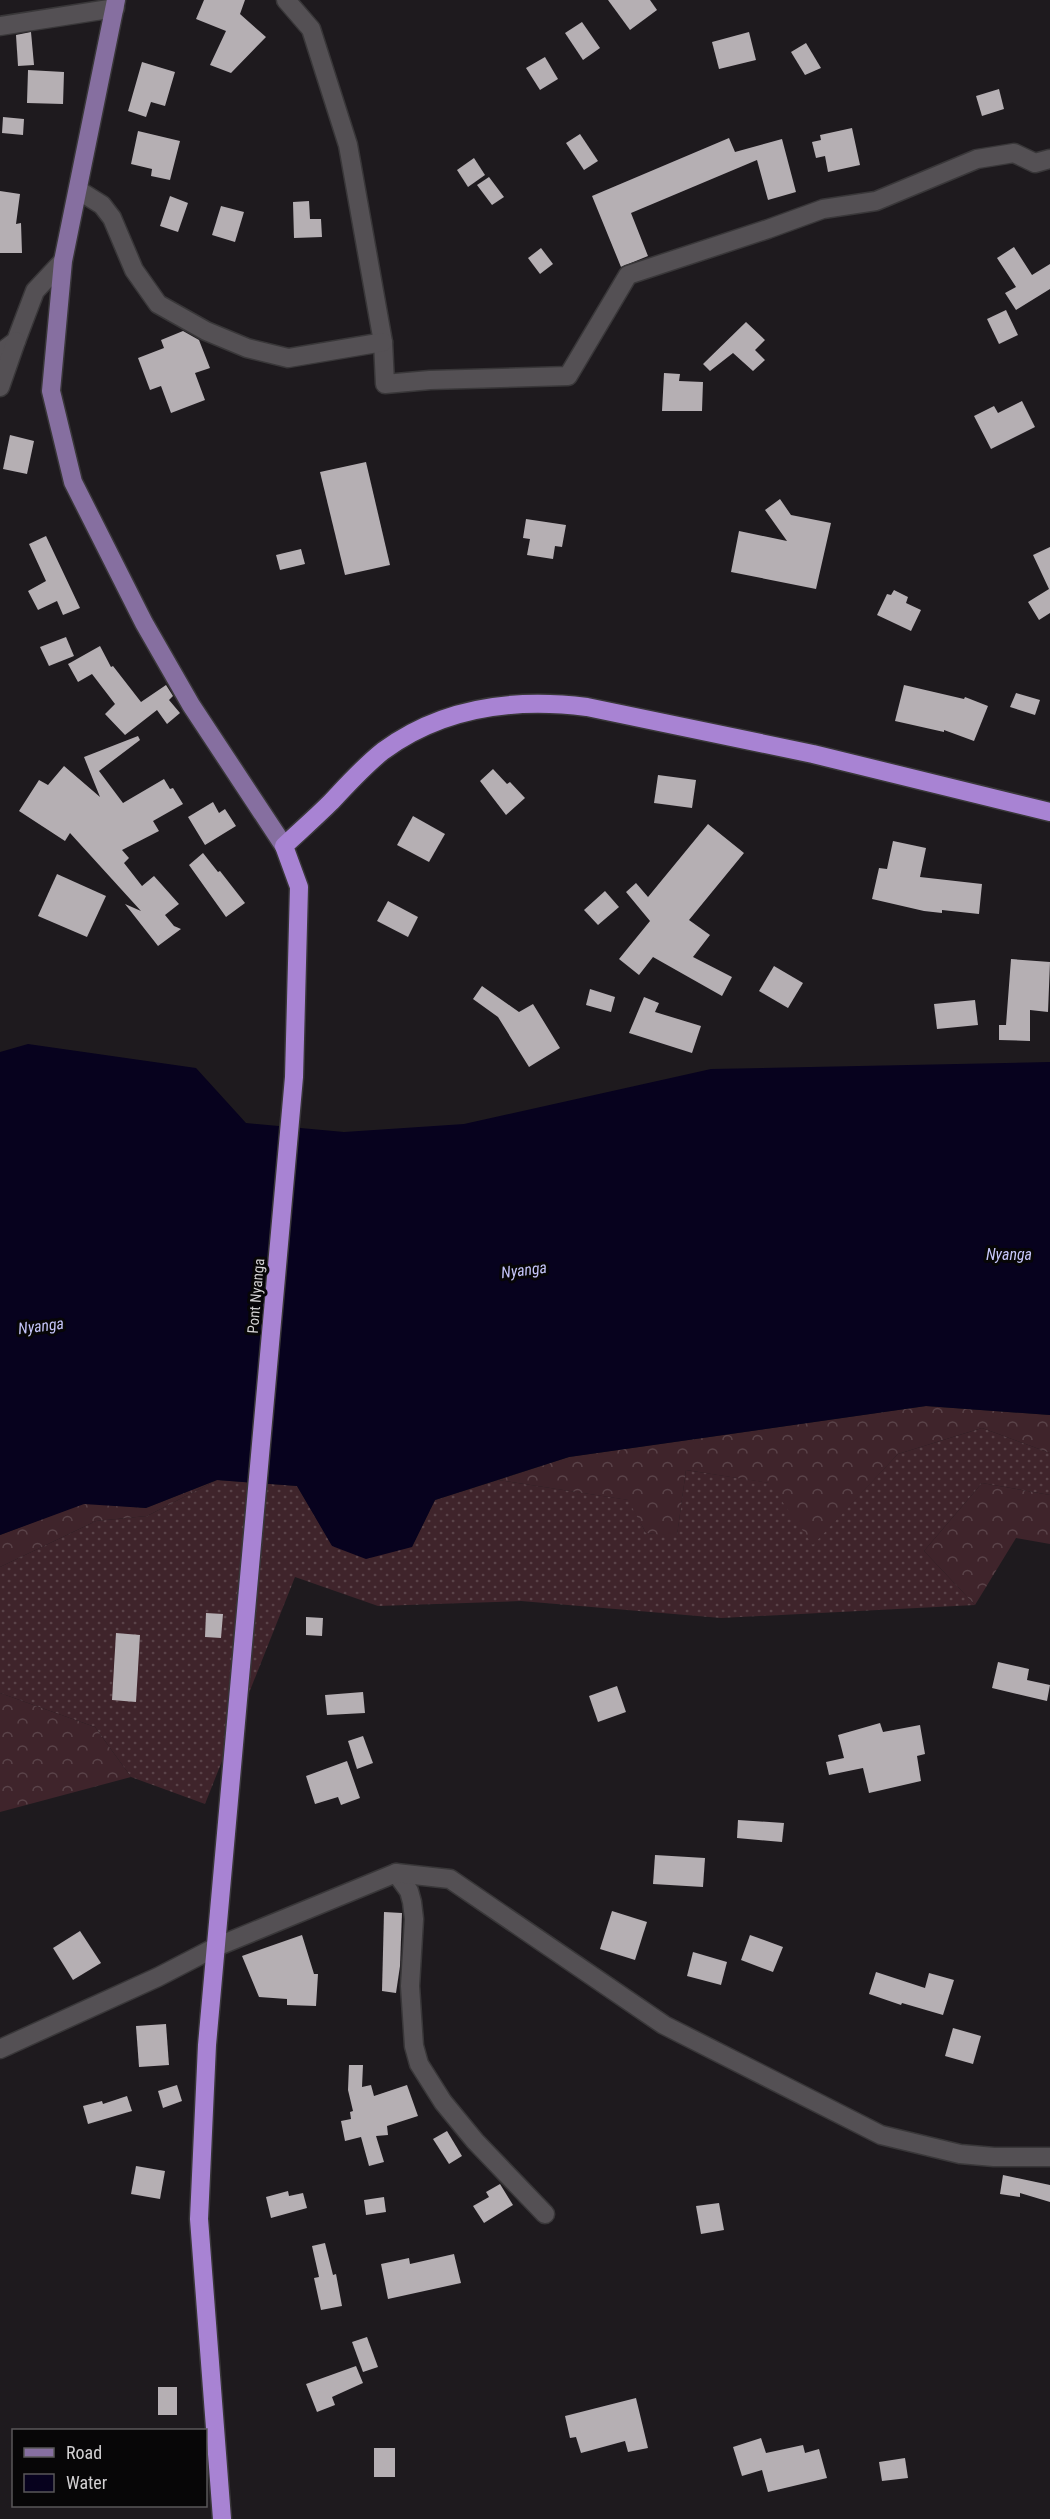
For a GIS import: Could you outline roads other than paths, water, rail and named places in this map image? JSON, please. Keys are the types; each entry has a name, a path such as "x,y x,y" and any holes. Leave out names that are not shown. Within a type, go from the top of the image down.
{"highway":[{"path":"284,846 383,751 414,731 446,717 486,706 521,702 552,702 587,707 813,754 1050,812"},
{"name":"Pont Nyanga","path":"222,2519 199,2219 207,2045 294,1077 299,887 284,846"}],"main road":[{"path":"116,4 63,261 51,392 73,482 144,623 191,705 284,846"}],"street":[{"path":"286,0 311,29 348,145 383,342 385,384 430,380 567,376 628,275 768,230 823,209 876,201 978,159 1014,153 1035,164 1050,159"},
{"path":"0,26 116,4"},
{"path":"78,190 102,205 112,218 134,270 158,304 206,332 247,348 288,358 383,342"},
{"path":"0,387 35,291 63,261"},
{"path":"0,353 16,341"},
{"path":"396,1873 409,1891 412,1902 410,1986 414,2046 419,2064 443,2102 475,2141 545,2214"},
{"path":"0,2049 158,1977 216,1947 396,1873 450,1879 664,2025 881,2135 960,2154 994,2157 1050,2157"}],"water":[{"name":"Nyanga","path":"28,1044 196,1068 246,1123 344,1132 464,1124 711,1069 1050,1062 1050,1415 926,1406 569,1457 435,1500 412,1547 366,1559 332,1546 297,1486 217,1480 146,1508 84,1504 0,1535 0,1052"}]}
